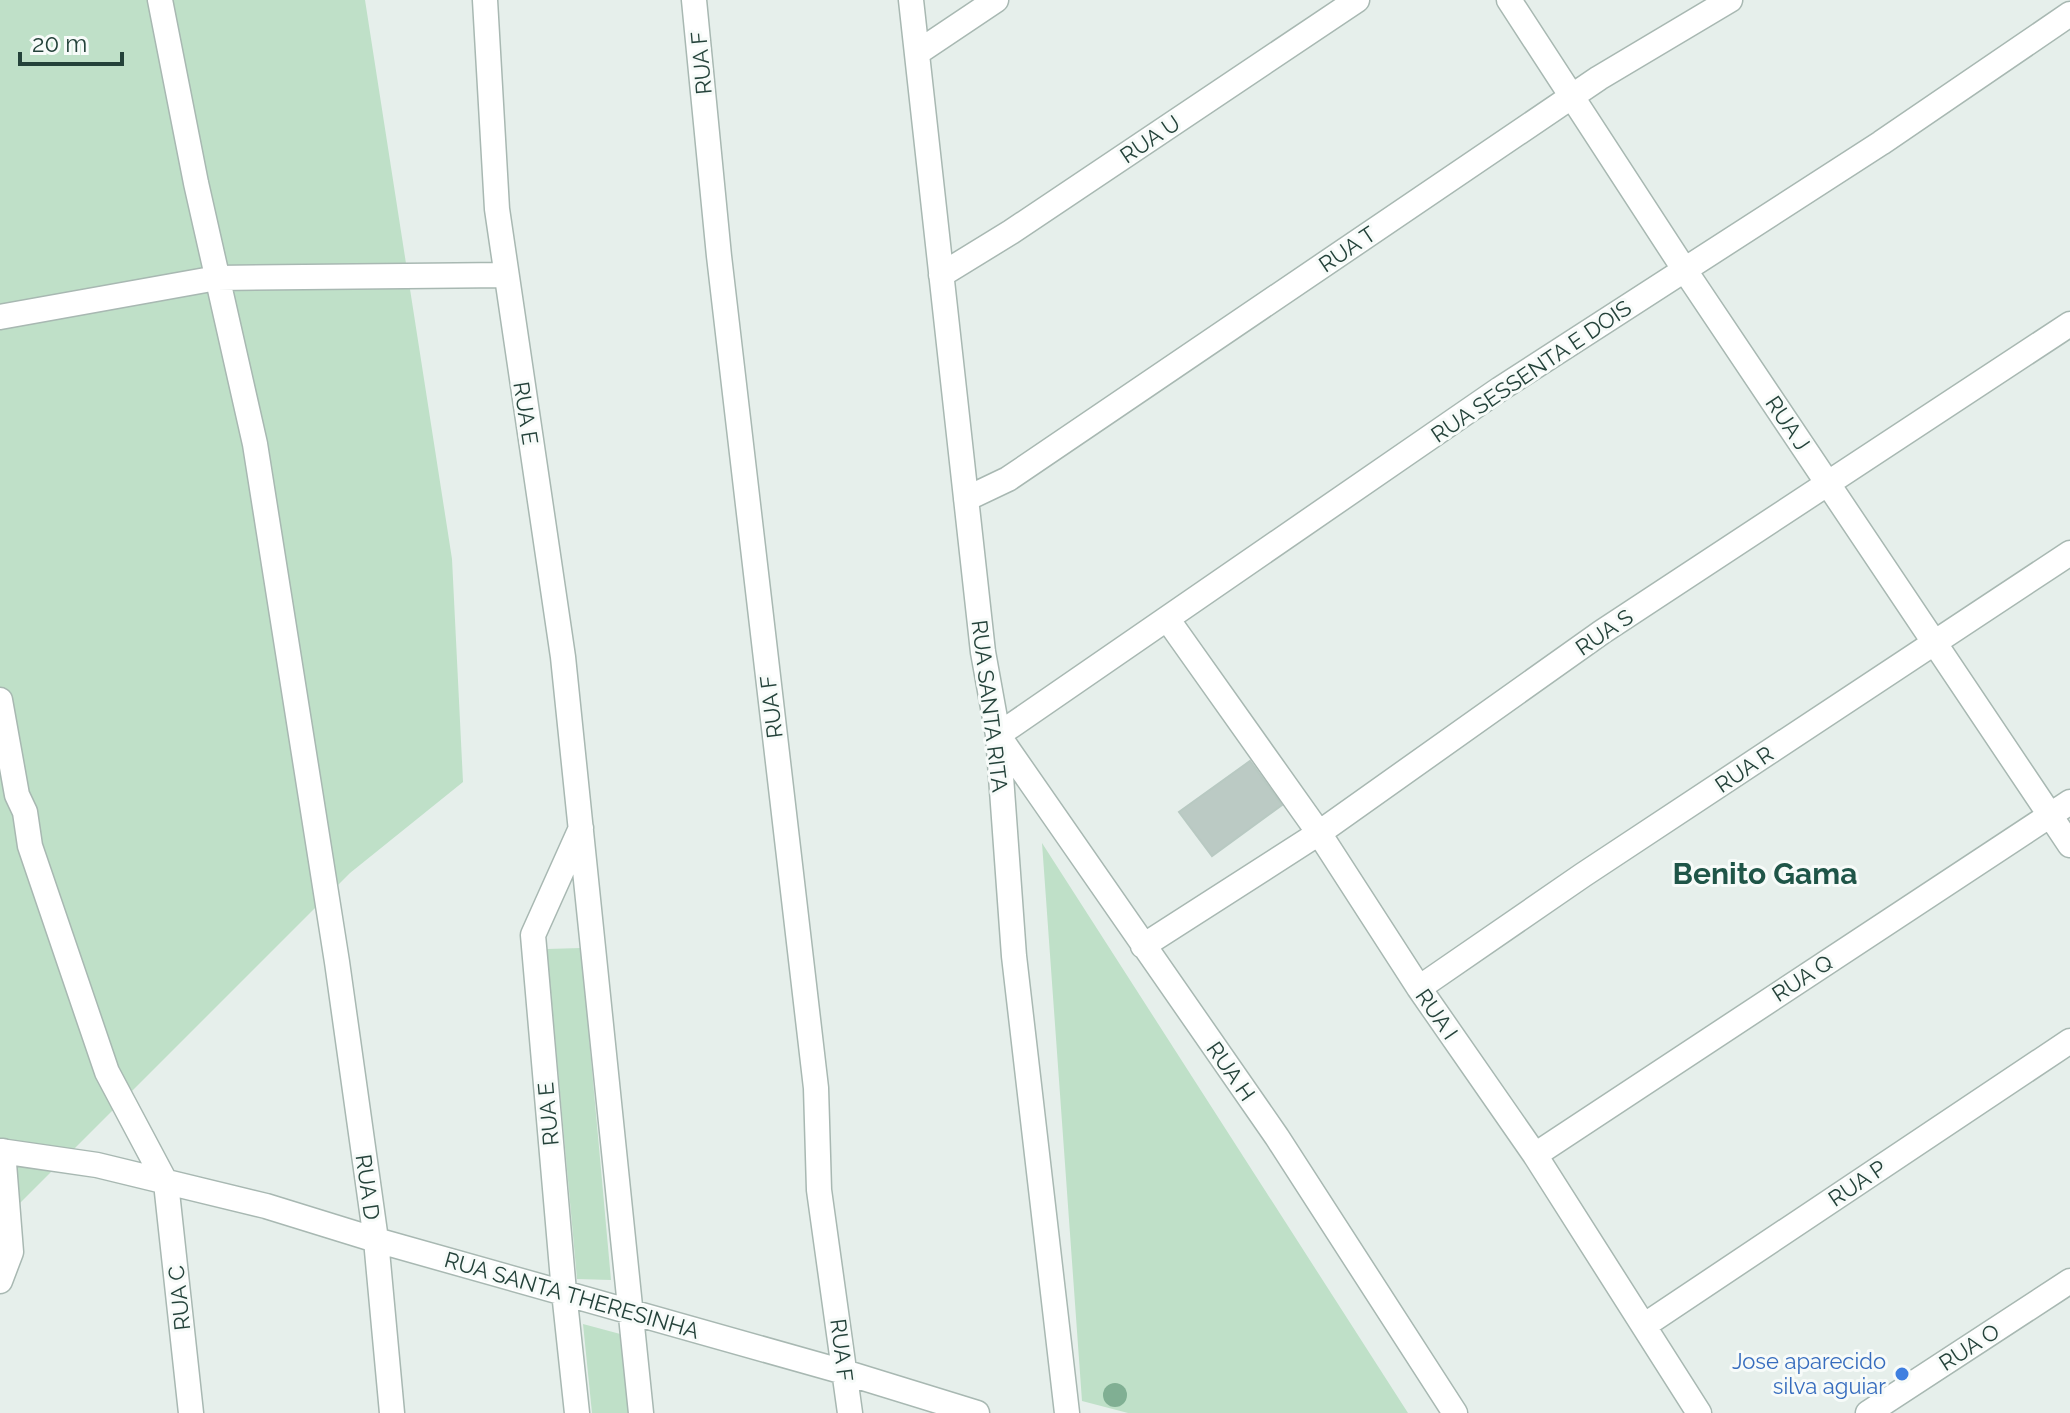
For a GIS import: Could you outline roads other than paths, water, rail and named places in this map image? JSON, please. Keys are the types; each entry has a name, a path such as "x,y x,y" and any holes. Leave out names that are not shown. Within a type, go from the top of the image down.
{"street":[{"name":"RUA D","path":"160,0 217,278 255,444 337,962 376,1240 392,1413"},
{"name":"RUA E","path":"485,0 497,209 554,584 641,1413"},
{"name":"RUA F","path":"694,0 719,256 816,1088 819,1190 850,1413"},
{"name":"RUA SANTA RITA","path":"911,0 983,652 998,735 1014,956 1067,1413"},
{"path":"917,53 996,0"},
{"name":"RUA U","path":"941,275 1011,232 1357,0"},
{"name":"RUA J","path":"1509,0 1684,269 1934,642 2060,808 2070,845"},
{"name":"RUA T","path":"966,499 1008,479 1572,97 1730,0"},
{"name":"RUA SESSENTA E DOIS","path":"998,735 1500,389 1881,143 2070,14"},
{"path":"0,317 217,278 506,275"},
{"name":"RUA S","path":"1143,946 1319,833 1602,632 2070,324"},
{"name":"RUA R","path":"1419,988 1583,875 2070,553"},
{"name":"RUA I","path":"1168,620 1319,833 1419,988 1535,1155 1699,1413"},
{"path":"0,700 17,795 25,812 30,846 101,1057 166,1183"},
{"name":"RUA H","path":"998,735 1277,1137 1455,1413"},
{"name":"RUA Q","path":"1535,1155 2060,808"},
{"name":"RUA E","path":"577,1413 533,935 581,825"},
{"name":"RUA P","path":"1645,1325 2070,1041"},
{"path":"0,1281 11,1252 2,1151"},
{"name":"RUA SANTA THERESINHA","path":"2,1151 97,1165 266,1206 977,1413"},
{"name":"RUA C","path":"166,1183 191,1413"},
{"name":"RUA O","path":"1868,1413 2070,1281"}],"place":[{"name":"Jose aparecido silva aguiar","path":"1902,1374"}],"district":[{"name":"Benito Gama","path":"1765,873"}]}
